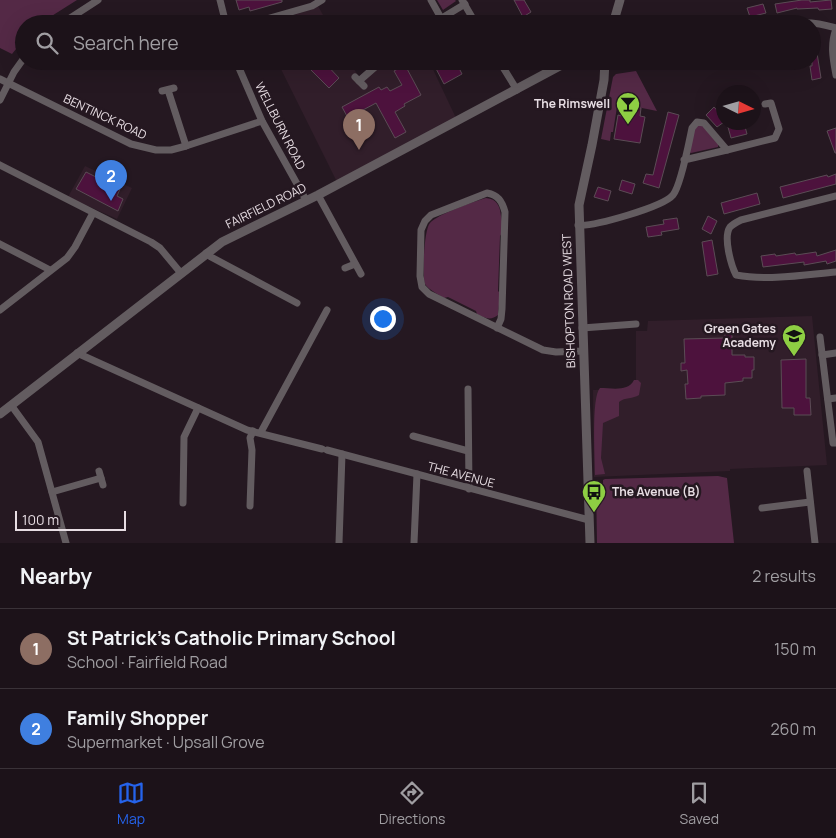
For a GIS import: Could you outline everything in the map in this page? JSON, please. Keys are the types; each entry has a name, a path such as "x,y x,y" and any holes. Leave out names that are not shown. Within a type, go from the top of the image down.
{"street":[{"path":"75,15 98,0"},
{"path":"220,0 224,15"},
{"path":"280,15 312,6 322,0"},
{"path":"431,0 439,15"},
{"path":"616,15 620,0"},
{"path":"445,15 464,2 471,15"},
{"path":"821,23 836,28 832,38 836,75"},
{"path":"0,100 16,70"},
{"name":"WELLBURN ROAD","path":"240,70 262,122 306,200"},
{"path":"359,81 372,70"},
{"path":"505,70 517,90"},
{"name":"FAIRFIELD ROAD","path":"0,414 180,272 222,242 318,195 553,70"},
{"name":"BISHOPTON ROAD WEST","path":"590,543 578,205 592,145 605,70"},
{"name":"BENTINCK ROAD","path":"0,79 132,144 156,150 171,150 262,122"},
{"path":"168,90 186,146"},
{"path":"684,160 775,138 779,129 771,103 765,104"},
{"path":"578,225 585,226 598,223 653,207 672,196 676,190 692,128 697,122 704,123 727,150"},
{"path":"0,165 160,248 180,272"},
{"path":"497,328 501,319 502,309 505,212 503,204 498,198 487,193 428,218 422,230 420,276 422,287 429,294 497,328 543,350 556,352 584,351"},
{"path":"318,195 361,274"},
{"path":"836,196 740,220 731,226 727,234 731,266 736,275 746,277 778,277 836,272"},
{"path":"0,310 67,258 94,213"},
{"path":"0,244 50,270"},
{"path":"206,253 297,303"},
{"path":"345,268 355,264"},
{"path":"250,506 252,450 250,444 327,310"},
{"path":"582,328 636,324"},
{"path":"820,337 833,444 836,443"},
{"name":"THE AVENUE","path":"77,353 198,408 257,432 589,520"},
{"path":"822,355 836,354"},
{"path":"468,389 469,489"},
{"path":"828,399 836,398"},
{"path":"11,405 38,442 66,543"},
{"path":"183,503 184,437 198,408"},
{"path":"414,436 468,451"},
{"path":"339,543 342,454"},
{"path":"807,471 815,543"},
{"path":"414,543 417,474"},
{"path":"52,492 101,478"},
{"path":"242,496 250,496"},
{"path":"762,508 810,502"}],"shaded area":[{"path":"0,0 77,0 53,15 15,15 15,50 12,54 0,48"},
{"path":"437,0 455,0 456,1 443,10"},
{"path":"318,6 323,15 294,15"},
{"path":"281,70 355,70 359,77 369,70 433,70 456,118 337,182"},
{"path":"636,71 657,111 622,104 617,107 610,141 601,139 613,77 616,74"},
{"path":"698,125 702,125 718,144 718,147 689,152 695,128"},
{"path":"85,166 132,188 117,219 68,197"},
{"path":"486,198 493,200 497,204 500,209 503,226 500,236 498,315 490,318 477,314 476,311 448,297 444,298 431,290 425,284 424,279 425,243 430,223 448,212"},
{"path":"812,316 827,465 594,477 593,390 636,389 636,331 647,331 648,321"},
{"path":"634,380 638,380 641,383 639,395 619,402 619,416 603,423 601,458 605,474 595,475 594,415 597,394 600,388 624,388"},
{"path":"718,476 727,478 734,543 597,543 596,484 598,481 603,487 603,480 605,479"}],"building":[{"path":"236,0 282,0 282,2 250,11 249,7 239,10"},
{"path":"514,0 524,0 531,12 522,15"},
{"path":"810,0 810,2 831,0 832,9 797,8 777,13 775,4"},
{"path":"763,4 766,13 749,15 747,8"},
{"path":"311,70 331,70 339,78 329,88"},
{"path":"408,70 421,95 404,104 405,106 395,112 406,132 395,138 376,103 348,118 342,107 379,87 381,90 387,87 390,91 402,85 394,71"},
{"path":"437,70 460,70 462,74 444,84"},
{"path":"811,70 820,70 821,78 812,80"},
{"name":"The Rimswell","path":"628,106 641,108 640,116 645,117 640,143 614,139 618,115 622,116 623,108 628,109"},
{"path":"714,107 716,109 716,126 706,115"},
{"path":"668,112 679,115 659,188 643,183 646,174 653,175"},
{"path":"836,128 836,153 835,153 827,131"},
{"path":"729,130 746,130 747,134 731,138"},
{"path":"86,172 120,189 117,196 123,199 118,211 76,189"},
{"path":"836,174 836,184 783,198 780,187"},
{"path":"622,180 635,184 632,194 619,190"},
{"path":"598,187 611,191 608,201 594,197"},
{"path":"757,193 760,204 724,214 721,203"},
{"path":"708,216 717,221 711,234 702,229"},
{"path":"677,218 679,229 661,232 662,235 648,237 646,227 664,224 663,220"},
{"path":"712,240 718,274 707,276 702,242"},
{"path":"836,250 836,261 827,264 826,261 804,265 804,262 763,267 761,256 795,253 796,255 816,252 817,256"},
{"path":"732,325 732,355 754,357 752,378 743,378 743,381 725,383 725,395 686,399 685,384 688,384 687,370 681,371 681,363 685,363 684,339 725,338 725,326"},
{"path":"806,359 806,398 810,398 811,415 794,415 794,408 782,408 781,360"}],"place":[{"name":"The Rimswell","path":"628,125"},
{"name":"St Patrick's Catholic Primary School","path":"359,150"},
{"name":"Family Shopper","path":"111,201"},
{"name":"Green Gates Academy","path":"794,357"},
{"name":"The Avenue (B)","path":"594,513"}]}
